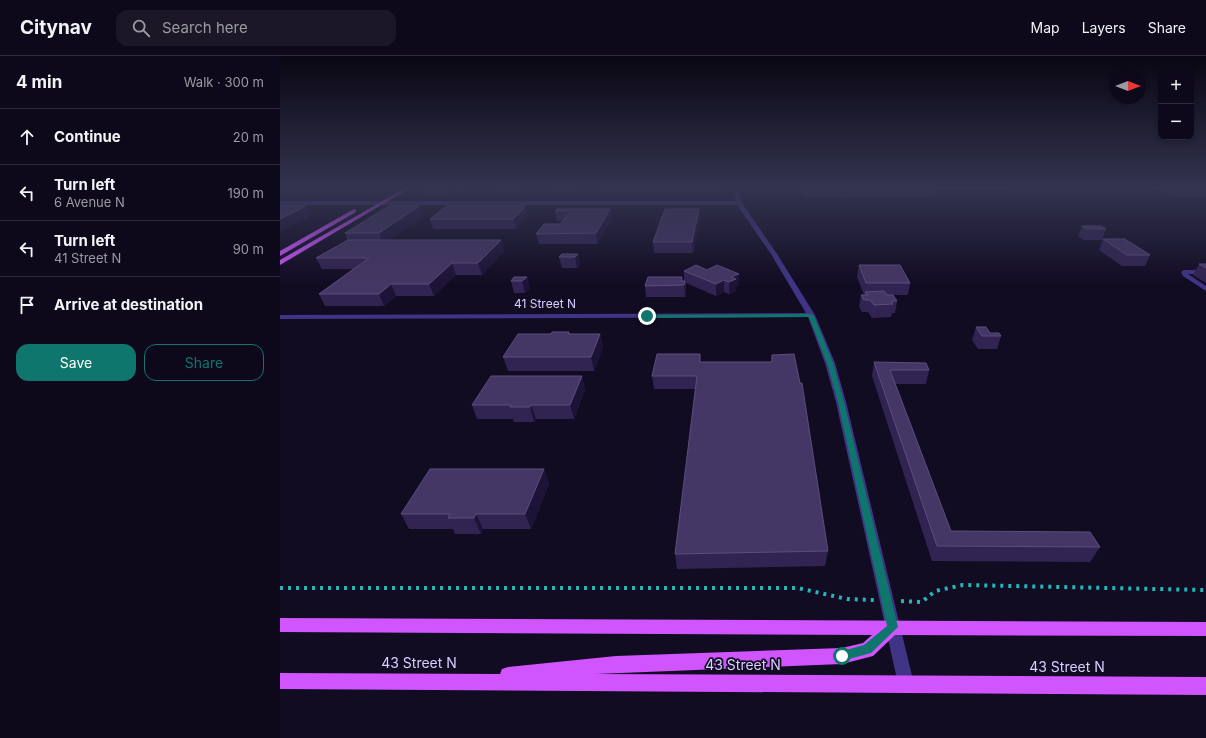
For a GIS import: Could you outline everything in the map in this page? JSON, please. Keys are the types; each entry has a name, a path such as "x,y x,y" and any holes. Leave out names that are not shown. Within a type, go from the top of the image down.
{"main road":[{"path":"280,254 339,220"},
{"path":"280,263 353,220"},
{"path":"280,625 1206,629"},
{"path":"460,680 616,664 842,656 867,650 893,627"},
{"name":"43 Street N","path":"280,680 1206,686"}],"street":[{"path":"751,220 774,254 811,316 830,363 841,402 906,684"},
{"path":"1206,272 1184,272 1206,289"},
{"name":"41 Street N","path":"280,317 811,316"}],"path":[{"path":"280,588 798,588 847,599 922,602 929,593 946,587 963,585 1170,588 1206,590"}],"building":[{"path":"366,220 399,220 379,233 345,233"},
{"path":"564,220 604,220 596,233 536,234 544,224 560,224"},
{"path":"661,220 697,220 692,242 653,242"},
{"path":"1082,226 1101,226 1106,229 1087,229"},
{"path":"1103,239 1125,239 1150,255 1127,255"},
{"path":"348,240 501,240 478,263 452,263 429,284 391,284 379,294 319,294 369,258 316,258"},
{"path":"562,254 578,254 575,257 559,257"},
{"path":"1199,264 1206,264 1206,268"},
{"path":"696,265 707,270 717,265 739,274 731,277 736,279 729,282 724,280 716,284 684,271"},
{"path":"859,265 900,265 910,283 866,283"},
{"path":"514,277 527,277 522,281 511,281"},
{"path":"648,277 682,277 681,281 685,281 684,285 645,286"},
{"path":"884,291 887,295 893,295 897,301 891,301 893,304 874,305 870,300 864,300 861,295 868,295 865,292"},
{"path":"976,327 986,327 990,333 999,333 1001,336 982,336"},
{"path":"552,332 569,332 568,334 600,334 591,357 503,357 518,334 551,334"},
{"path":"657,354 700,354 700,362 772,362 772,355 794,354 800,383 802,383 828,551 675,554 697,376 652,376"},
{"path":"874,362 926,363 929,370 890,370 951,531 1090,532 1100,547 937,546"},
{"path":"491,376 582,376 570,405 531,405 530,407 510,407 511,405 472,405"},
{"path":"430,469 544,469 525,514 476,514 474,518 448,518 450,514 401,514"}],"route":[{"path":"647,316 811,316 830,363 841,402 893,627 867,650 842,656"}]}
